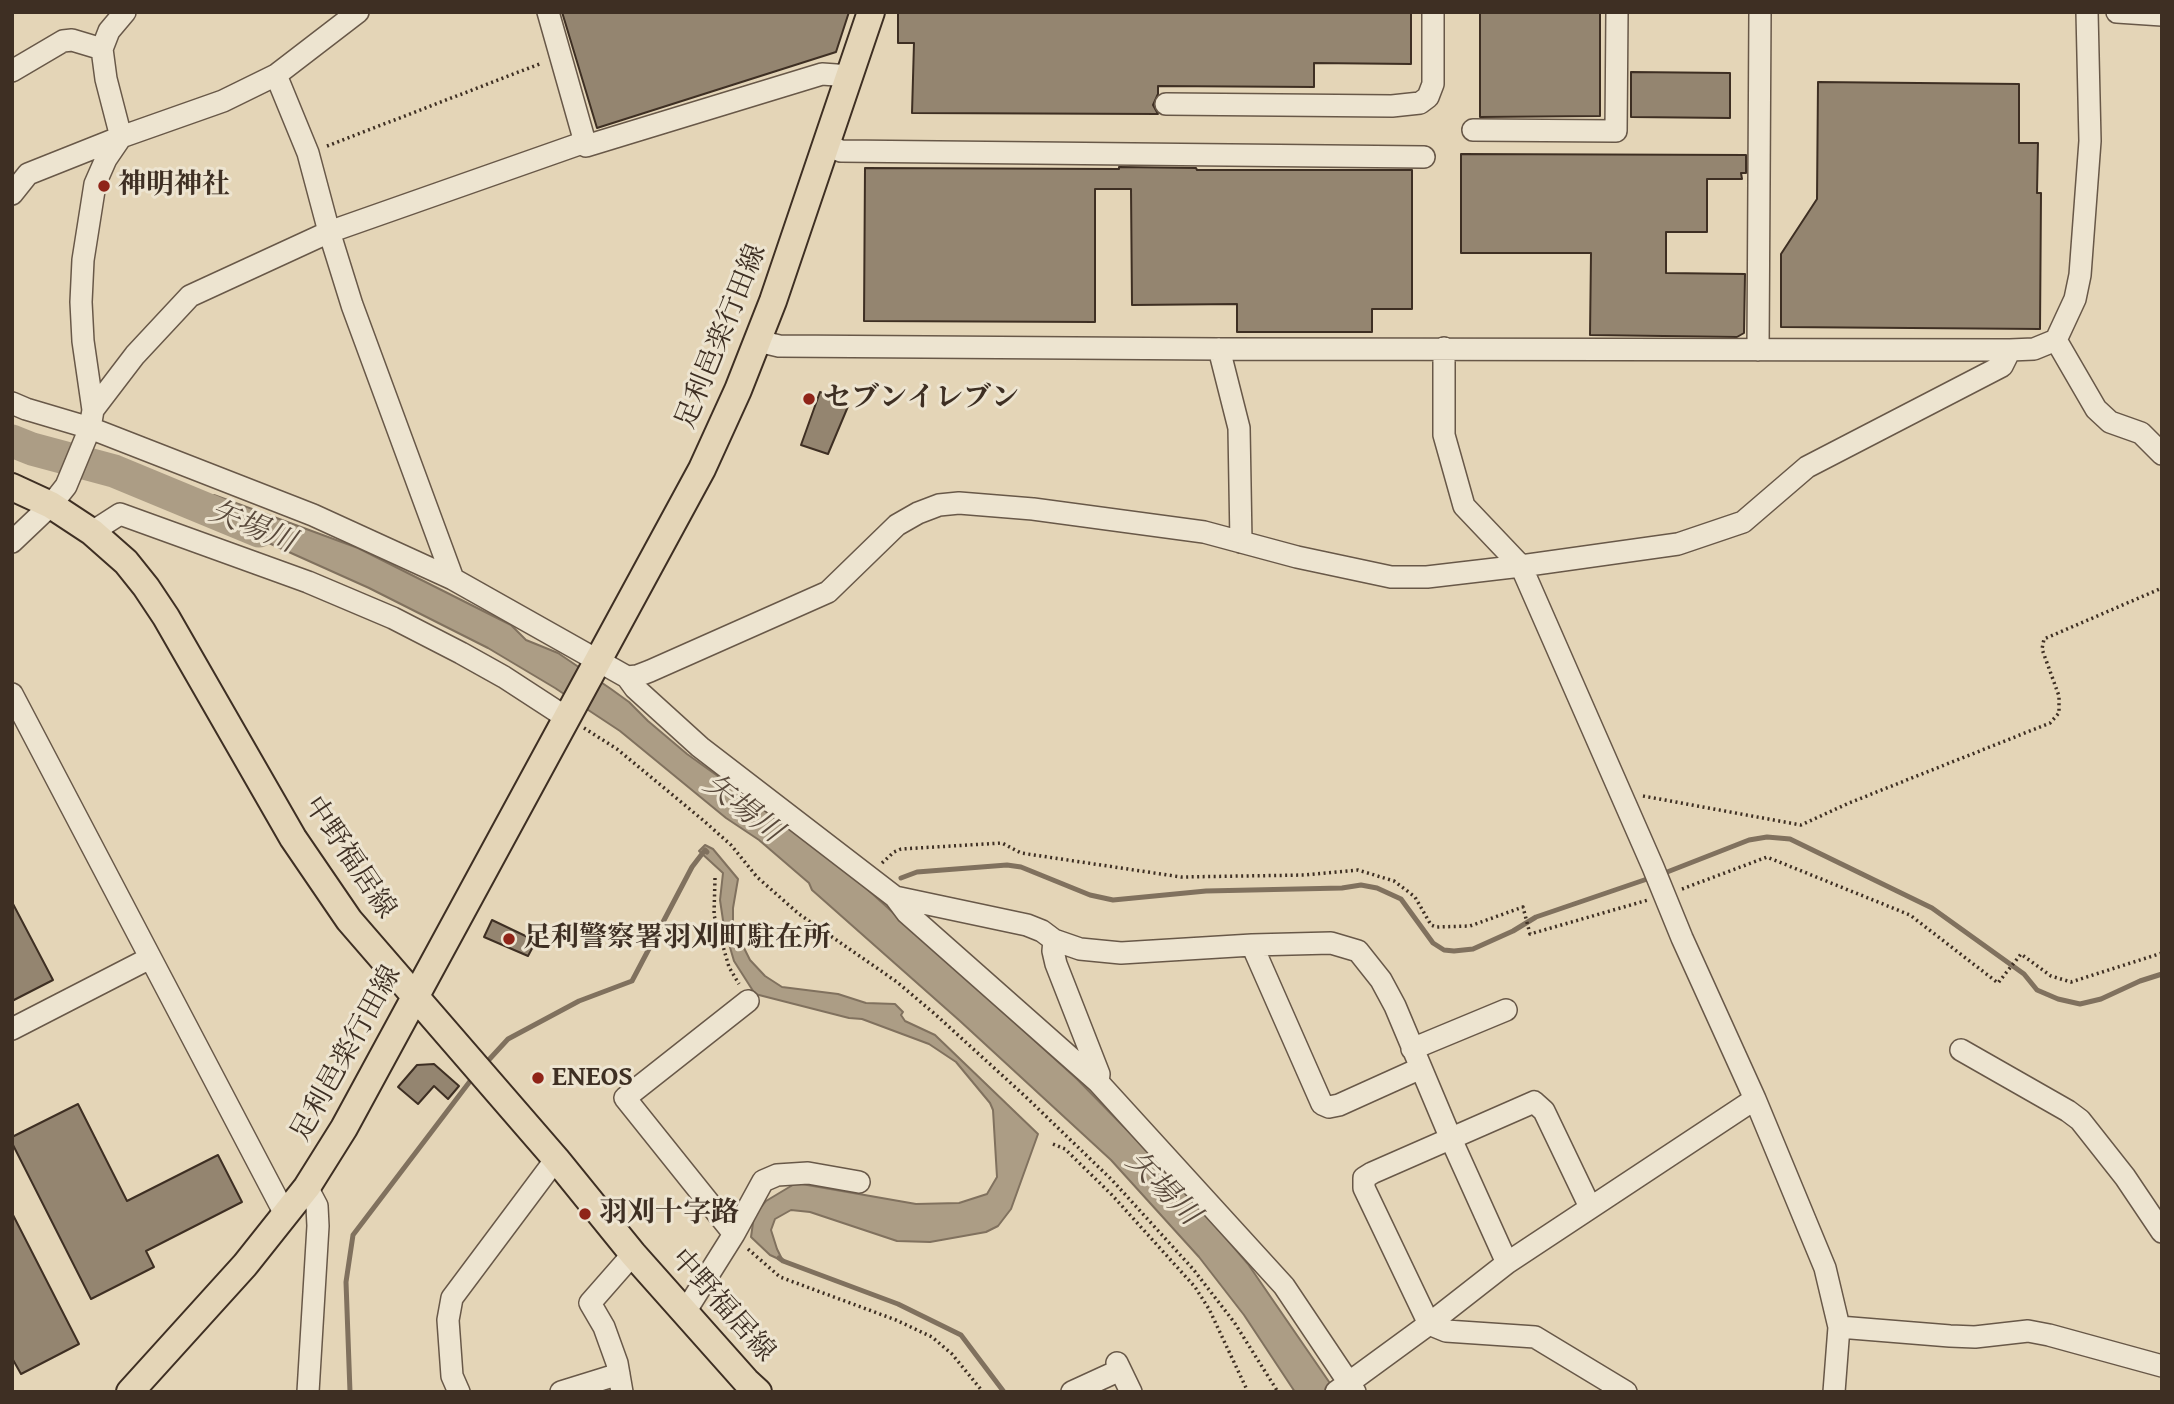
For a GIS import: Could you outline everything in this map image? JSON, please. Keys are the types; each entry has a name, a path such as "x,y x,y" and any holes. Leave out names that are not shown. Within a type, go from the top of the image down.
{"main road":[{"name":"足利邑楽行田線","path":"130,1392 245,1265 307,1187 344,1128 571,718 596,665 702,469 734,400 801,223 871,12"},
{"name":"中野福居線","path":"12,487 59,496 92,532 126,562 166,617 293,838 349,920 556,1158 633,1254 758,1392"}],"street":[{"path":"90,425 82,341 83,260 95,184 106,159 121,137 106,79 102,49 109,31 125,12"},
{"path":"12,194 29,174 121,137 223,101 276,75 358,12"},
{"path":"548,12 586,146 822,74 849,76"},
{"path":"1166,104 1400,106 1420,103 1428,97 1433,84 1433,12"},
{"path":"1473,130 1616,131 1617,12"},
{"path":"1758,350 1760,12"},
{"path":"758,341 779,345 1219,349 2034,349 2056,340 2076,299 2080,275 2090,141 2087,12"},
{"path":"2117,12 2162,15"},
{"path":"12,71 63,41 72,40 102,49"},
{"path":"276,75 309,153 329,232 352,305 453,579"},
{"path":"12,542 59,496 90,425 135,355 190,296 329,232 585,142"},
{"path":"826,145 841,151 1424,157"},
{"path":"2056,340 2096,409 2110,422 2141,433 2158,444"},
{"path":"1444,348 1444,435 1464,506 1521,566 1755,1098 1825,1268 1839,1327 1833,1392"},
{"path":"1219,349 1240,428 1241,542"},
{"path":"12,403 26,410 90,425 313,515 453,579 596,665 627,677 637,676 828,592 897,525 939,505 959,503 1094,516 1204,532 1297,557 1391,577 1427,577 1678,544 1743,522 1807,467 2002,366 2010,351"},
{"path":"92,532 120,514 308,582 393,618 461,653 571,718"},
{"path":"627,677 635,688 700,747 895,897 907,913 1098,1082 1283,1286 1346,1388 1507,1263 1755,1098"},
{"path":"12,694 285,1214"},
{"path":"895,897 1027,925 1054,940 1080,949 1121,953 1331,943 1358,951 1381,980 1395,1006 1507,1263"},
{"path":"1054,940 1056,964 1099,1074 1098,1082"},
{"path":"1252,945 1322,1104 1329,1107 1339,1105 1416,1058 1506,1010"},
{"path":"12,1029 150,957"},
{"path":"734,1234 625,1098 748,1001"},
{"path":"1961,1050 2080,1120 2162,1232"},
{"path":"1590,1207 1544,1111 1534,1102 1364,1178 1364,1188 1429,1324 1446,1331 1535,1337 1626,1392"},
{"path":"459,1392 452,1376 448,1331 452,1298 556,1158"},
{"path":"685,1312 764,1181 777,1175 808,1172 859,1182"},
{"path":"307,1187 317,1206 318,1226 308,1392"},
{"path":"561,1392 621,1383 604,1327 590,1303 633,1254"},
{"path":"1839,1327 1975,1337 2028,1331 2162,1366"},
{"path":"1072,1392 1118,1366 1131,1392"}],"path":[{"path":"309,153 560,56"},
{"path":"1615,783 1637,795 1801,825 1849,803 2050,723 2059,713 2059,696 2042,649 2045,639 2162,588"},
{"path":"571,718 617,749 731,845 757,877 799,914 897,982 1026,1097 1112,1180 1193,1269 1234,1322 1278,1392"},
{"path":"868,877 894,852 901,849 1002,843 1021,853 1181,877 1305,875 1358,870 1394,881 1415,897 1431,925 1436,927 1470,926 1523,907 1530,934 1767,858 1910,915 1998,983 2021,954 2051,976 2071,982 2162,953"},
{"path":"715,878 714,915 720,939 729,967 748,1001"},
{"path":"1053,1144 1065,1149 1112,1195 1195,1287 1209,1309 1248,1392"},
{"path":"734,1234 780,1277 895,1320 932,1337 953,1354 983,1392"}],"water":[{"path":"214,495 358,548 511,625 526,640 558,653 629,702 687,754 835,860 1077,1079 1176,1180 1248,1264 1336,1392 1295,1392 1244,1315 1199,1257 1111,1160 759,840 726,818 620,731 555,688 488,648 369,588 222,522"},
{"path":"705,845 713,849 738,879 733,926 750,960 765,976 782,987 838,994 866,1003 895,1004 903,1012 901,1015 905,1021 935,1035 1038,1134 1011,1209 998,1226 986,1232 930,1242 897,1241 810,1212 791,1210 775,1219 771,1230 783,1261 770,1255 751,1237 754,1216 766,1201 796,1183 916,1204 959,1203 987,1194 997,1177 993,1110 956,1062 929,1044 862,1019 755,994 734,961 724,927 720,900 723,873 699,851"}],"building":[{"path":"562,12 849,12 836,52 597,128"},
{"path":"898,12 1411,12 1411,64 1314,63 1314,87 1158,86 1153,105 1158,114 912,113 914,43 898,43"},
{"path":"1480,12 1600,12 1600,116 1480,117"},
{"path":"1631,72 1730,73 1730,118 1631,117"},
{"path":"1818,82 2019,84 2019,143 2038,143 2037,193 2041,193 2040,329 1781,327 1781,254 1817,199"},
{"path":"1461,154 1746,155 1746,173 1741,173 1742,179 1707,179 1707,232 1666,232 1666,273 1745,274 1744,333 1737,337 1590,335 1591,253 1461,253"},
{"path":"1119,167 1197,170 1412,170 1412,309 1372,309 1372,332 1237,332 1237,304 1132,305 1131,189 1095,189 1095,322 864,321 865,168"},
{"path":"820,392 849,404 828,454 801,445"},
{"path":"12,902 53,980 12,1001"},
{"name":"足利警察署羽刈町駐在所","path":"492,920 536,941 528,956 484,937"},
{"path":"434,1064 459,1086 448,1099 434,1086 418,1104 398,1087 417,1065"},
{"path":"78,1104 127,1201 218,1155 242,1202 146,1251 154,1267 91,1299 12,1143 12,1137"},
{"path":"12,1213 79,1344 21,1374 12,1358"}],"waterway":[{"name":"矢場川","path":"12,441 114,471 259,531"},
{"path":"1662,874 1749,840 1767,837 1790,839 1932,908 2024,974 2037,990 2058,999 2080,1004 2101,999 2162,974"},
{"path":"485,1064 508,1039 579,1001 632,981 692,867 705,850 707,852"},
{"path":"901,878 917,872 1007,865 1021,867 1090,895 1113,900 1206,891 1342,888 1361,885 1377,888 1401,899 1433,943 1444,950 1454,951 1473,949 1536,917 1653,877"},
{"path":"350,1392 346,1282 353,1235 474,1076"},
{"path":"779,1258 898,1304 961,1335 1004,1392"}],"place":[{"name":"神明神社","path":"104,186"},
{"name":"セブンイレブン","path":"809,399"},
{"name":"足利警察署羽刈町駐在所","path":"509,939"},
{"name":"ENEOS","path":"538,1078"},
{"name":"羽刈十字路","path":"585,1214"}]}
